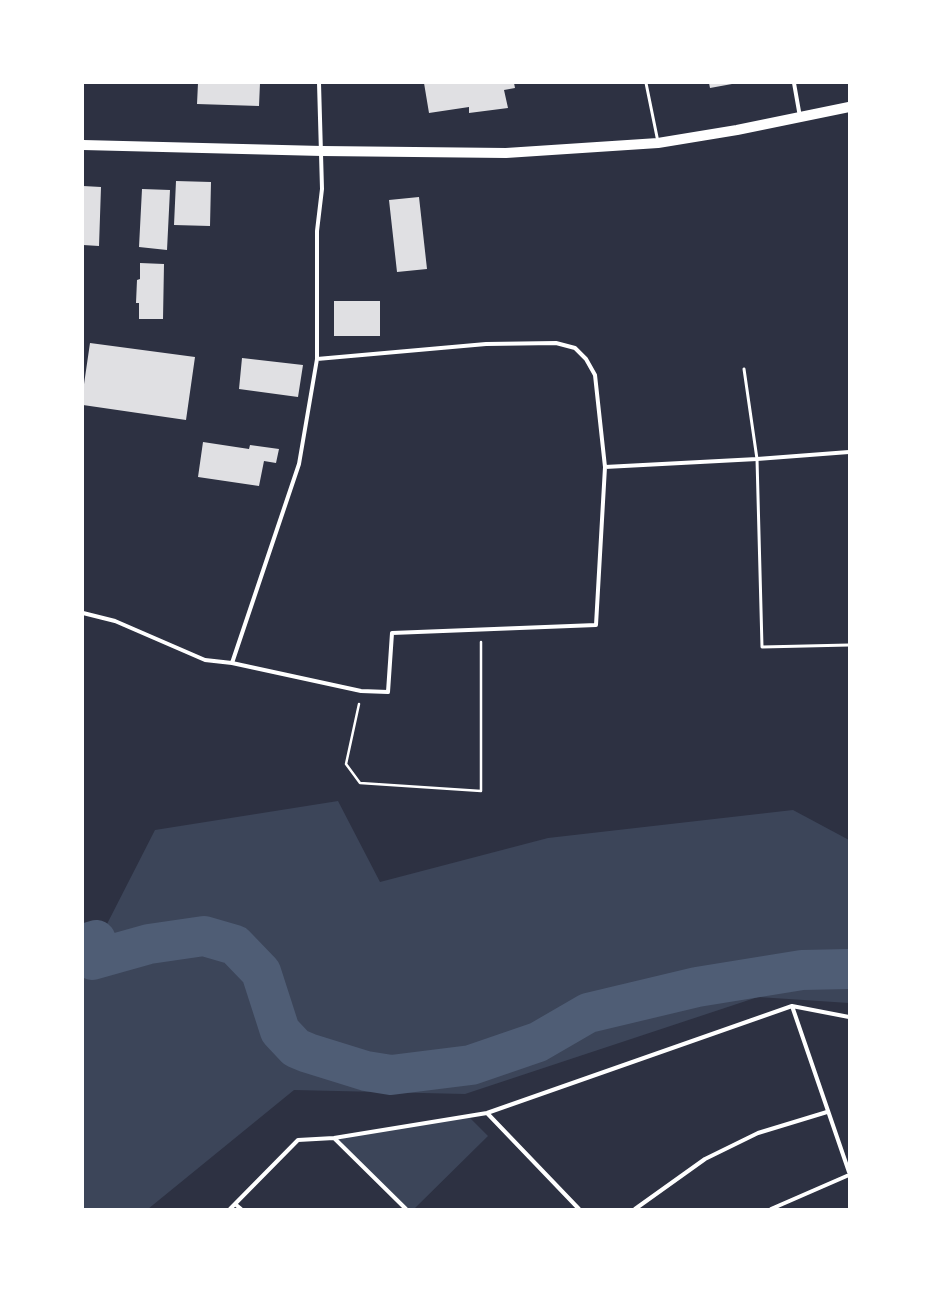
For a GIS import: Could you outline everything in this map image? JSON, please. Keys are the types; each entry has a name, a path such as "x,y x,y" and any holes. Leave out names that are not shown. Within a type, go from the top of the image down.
{"main road":[{"path":"83,145 322,151 506,153 658,143 737,130 849,107"}],"street":[{"path":"232,663 299,464 317,359 317,231 322,189 319,83"},
{"path":"794,83 800,117"},
{"path":"83,613 115,621 205,660 232,663 361,691 388,692 392,633 596,625 605,467 595,375 586,359 575,348 556,343 486,344 317,359"},
{"path":"605,467 757,459 849,452"},
{"path":"230,1209 298,1140 334,1138 487,1113 792,1006 849,1017"},
{"path":"770,1209 849,1174 792,1006"},
{"path":"635,1209 705,1160 744,1139 758,1133 827,1112"},
{"path":"487,1113 579,1209"},
{"path":"334,1138 406,1209"},
{"path":"236,1204 241,1209"}],"lane":[{"path":"646,83 658,143"},
{"path":"744,369 757,459 762,647 849,645"}],"path":[{"path":"361,691 346,764 360,783 481,791 481,629"}],"shaded area":[{"path":"338,801 380,882 548,838 793,810 849,840 849,1003 758,997 465,1094 294,1090 148,1209 83,1209 83,971 155,830"},
{"path":"468,1116 488,1136 414,1209 406,1209 334,1138"}],"building":[{"path":"198,83 260,83 259,106 197,104"},
{"path":"424,83 514,83 515,88 504,90 508,108 469,113 469,107 429,113"},
{"path":"709,83 732,83 732,84 710,88"},
{"path":"176,181 211,182 210,226 174,225"},
{"path":"83,186 101,187 99,246 83,245"},
{"path":"142,189 170,190 167,250 139,247"},
{"path":"419,197 427,269 397,272 389,200"},
{"path":"140,263 164,264 163,319 139,319 139,303 136,303 137,280 140,279"},
{"path":"334,301 380,301 380,336 334,336"},
{"path":"90,343 195,357 186,420 83,405 83,391"},
{"path":"242,358 303,365 298,397 239,389"},
{"path":"203,442 249,449 250,445 279,449 276,463 264,461 259,486 198,477"}],"waterway":[{"path":"83,944 96,940 92,960 149,944 204,936 235,945 261,972 280,1031 296,1048 366,1071 391,1075 471,1065 538,1042 588,1013 697,987 802,970 849,969"}]}
